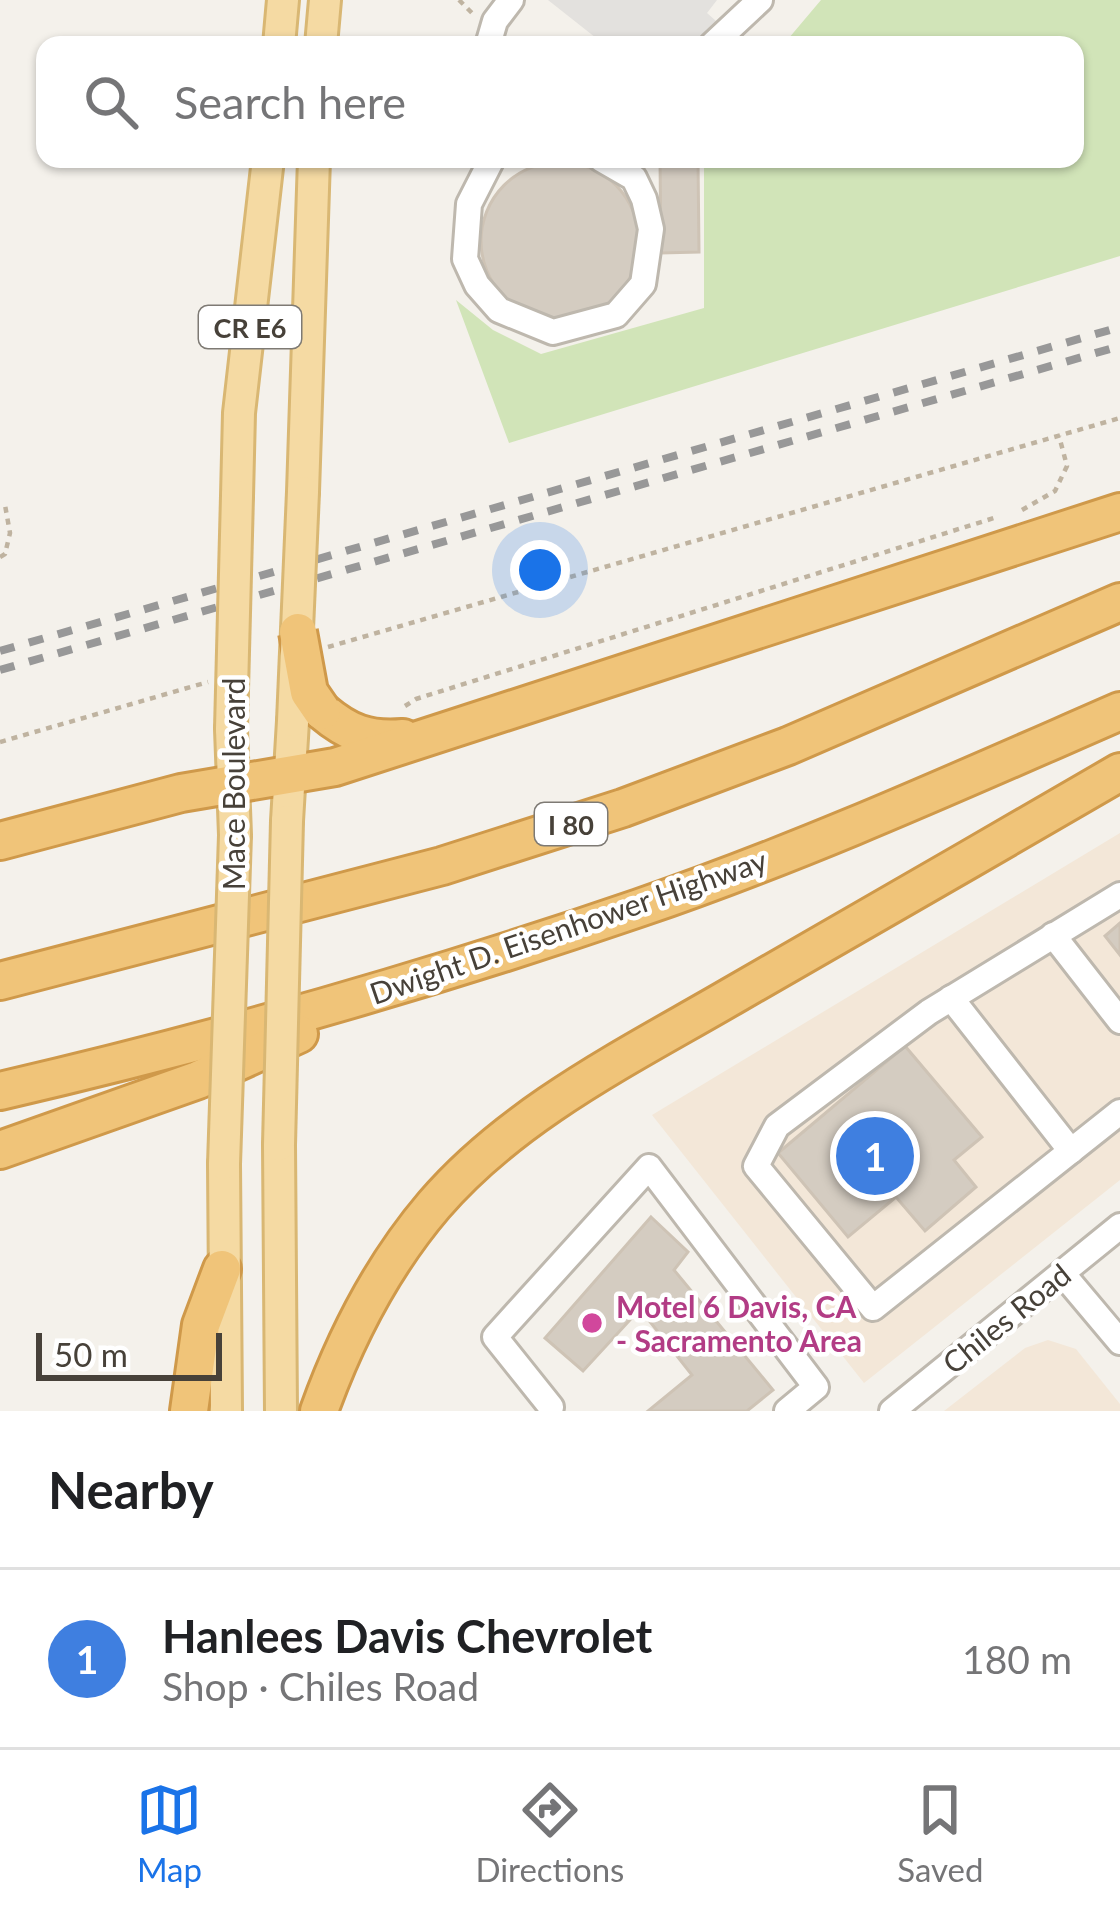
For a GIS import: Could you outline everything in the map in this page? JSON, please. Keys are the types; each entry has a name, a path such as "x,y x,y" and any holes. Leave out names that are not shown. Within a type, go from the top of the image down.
{"highway":[{"path":"0,841 233,782 326,770 1120,512"},
{"name":"I 80","path":"0,981 442,866 623,808 788,746 1120,602"},
{"path":"308,641 307,716 374,740 430,736"},
{"name":"Dwight D. Eisenhower Highway","path":"0,1091 152,1056 411,982 644,907 913,802 1120,711"},
{"path":"319,1411 358,1316 386,1268 436,1203 502,1141 588,1080 1120,772"},
{"path":"0,1150 198,1079 411,982"},
{"path":"189,1411 201,1325 222,1269"}],"main road":[{"path":"280,36 283,0"},
{"path":"322,36 326,0"},
{"name":"Mace Boulevard","path":"226,1411 222,1269 235,835 231,729 239,413 267,168"},
{"name":"CR E6","path":"308,641 304,475 314,168"},
{"name":"Mace Boulevard","path":"281,1411 278,1145 288,776 307,716"}],"street":[{"path":"491,36 511,0"},
{"path":"722,36 760,0"},
{"path":"488,168 469,204 465,259 477,285 499,310 553,332 616,315 643,284 650,229 644,199 634,178 617,168"},
{"path":"1120,895 951,998 777,1126 756,1166 873,1308 1120,1112"},
{"path":"1053,935 1120,1021"},
{"path":"951,998 1071,1151"},
{"path":"551,1407 495,1337 649,1167 816,1387 787,1411"},
{"name":"Chiles Road","path":"892,1411 1120,1226"},
{"path":"1062,1273 1120,1342"}],"path":[{"path":"459,0 472,13 467,26"},
{"path":"308,641 1120,418"},
{"path":"400,709 416,698 1025,508 1054,491 1067,466 1059,435"},
{"path":"0,557 10,533 5,505"},
{"path":"0,742 227,676"}],"shaded area":[{"path":"548,0 717,0 707,13 733,36 594,36"},
{"path":"1120,833 1120,1180 864,1383 652,1115"},
{"path":"1048,1340 1076,1349 1120,1404 1120,1411 944,1411 1025,1348"}],"green space":[{"path":"821,0 1120,0 1120,256 509,443 456,300 493,330 541,354 704,308 704,168 1084,168 1084,36 791,36"}],"building":[{"path":"530,168 590,168 604,175 626,197 637,226 637,256 626,285 604,307 575,318 545,318 516,307 494,285 483,256 483,226 494,197"},
{"path":"660,168 698,168 699,252 661,253"},
{"path":"1120,923 1120,955 1105,936"},
{"path":"905,1046 982,1137 954,1160 976,1187 925,1231 896,1197 848,1237 778,1153"},
{"name":"Motel 6 Davis, CA - Sacramento Area","path":"651,1217 688,1252 674,1270 773,1390 747,1411 648,1411 692,1375 640,1309 583,1371 545,1338"}],"railway":[{"path":"0,651 1120,327"},
{"path":"0,670 1120,346"}],"place":[{"name":"Hanlees Davis Chevrolet","path":"875,1156"},
{"name":"Motel 6 Davis, CA - Sacramento Area","path":"592,1323"}]}
